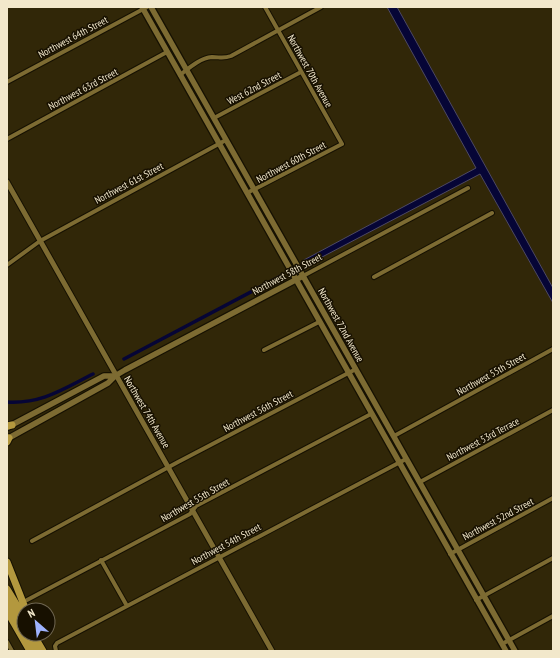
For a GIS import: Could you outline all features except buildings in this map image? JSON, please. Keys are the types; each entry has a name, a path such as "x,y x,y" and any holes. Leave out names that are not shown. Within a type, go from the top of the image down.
{"highway":[{"path":"7,562 23,602"},
{"path":"7,589 16,604"},
{"path":"7,599 16,615"},
{"path":"7,611 30,651"},
{"path":"7,620 25,651"},
{"path":"31,642 36,651"},
{"path":"38,642 43,651"}],"main road":[{"name":"Northwest 72nd Avenue","path":"151,7 515,651"},
{"name":"Northwest 72nd Avenue","path":"144,8 167,52 295,280 506,651"},
{"name":"Northwest 58th Street","path":"8,440 108,383 115,376 303,276"},
{"name":"Northwest 58th Street","path":"9,426 104,376 115,376"}],"street":[{"name":"Northwest 70th Avenue","path":"265,7 342,144"},
{"path":"180,75 206,59 212,57 225,58 231,56 321,7"},
{"name":"Northwest 64th Street","path":"7,82 144,8"},
{"name":"Northwest 63rd Street","path":"7,140 167,52"},
{"name":"West 62nd Street","path":"214,118 301,72"},
{"name":"Northwest 61st Street","path":"7,265 40,241 226,140"},
{"name":"Northwest 60th Street","path":"247,193 342,144"},
{"name":"Northwest 74th Avenue","path":"7,182 67,287 115,376 219,557 269,650"},
{"name":"Northwest 58th Street","path":"303,276 468,188"},
{"path":"374,277 492,213"},
{"path":"264,350 319,322"},
{"name":"Northwest 55th Street","path":"394,436 553,349"},
{"name":"Northwest 56th Street","path":"32,541 356,369"},
{"name":"Northwest 53rd Terrace","path":"420,482 553,410"},
{"name":"Northwest 55th Street","path":"27,600 190,514 196,506 371,414"},
{"name":"Northwest 54th Street","path":"56,651 55,646 57,643 406,459"},
{"name":"Northwest 52nd Street","path":"450,554 553,498"},
{"path":"476,600 553,558"},
{"path":"101,560 127,606"},
{"path":"502,644 553,616"},
{"path":"7,642 12,651"}],"shaded area":[{"path":"387,7 397,7 553,288 553,303 480,174 305,266 302,261 476,168"}],"waterway":[{"path":"124,359 281,276"},
{"path":"7,402 31,401 42,398 62,390 93,374"}]}
